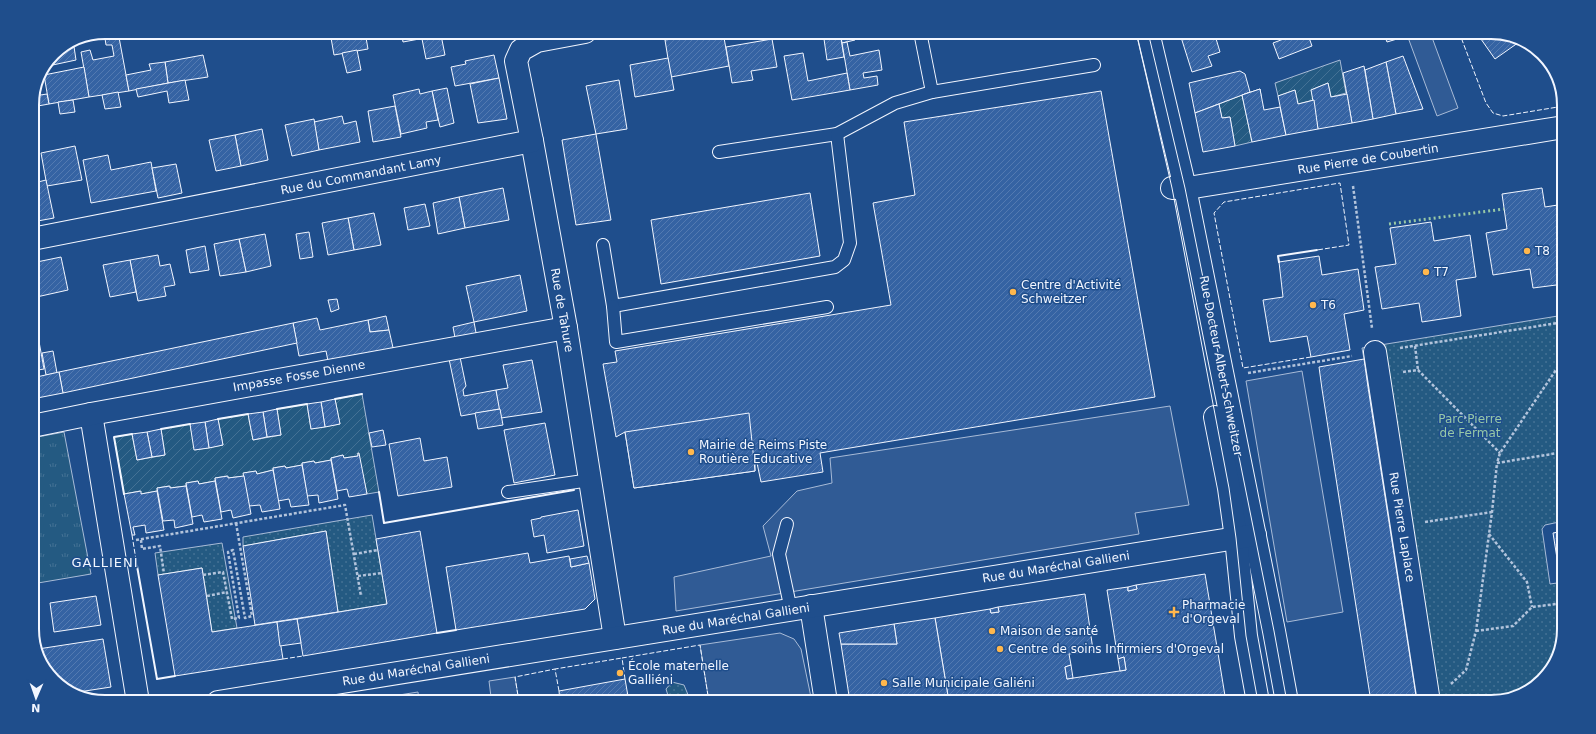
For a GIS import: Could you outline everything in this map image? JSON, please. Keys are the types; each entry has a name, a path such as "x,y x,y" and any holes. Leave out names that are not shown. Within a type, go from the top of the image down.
{"street":[{"path":"532,141 516,61 521,50 538,41 548,39"},
{"name":"Rue Docteur Albert Schweitzer","path":"1138,39 1178,188"},
{"name":"Rue Docteur Albert Schweitzer","path":"1149,39 1245,537 1285,695"},
{"name":"Rue Pierre de Coubertin","path":"1178,188 1350,162 1557,127"},
{"name":"Rue du Commandant Lamy","path":"39,239 532,141"},
{"name":"Rue de Tahure","path":"532,141 566,328 615,638"},
{"name":"Impasse Fosse Dienne","path":"39,425 566,328"},
{"name":"Rue Pierre Laplace","path":"1375,352 1428,695"},
{"path":"91,414 137,695"},
{"name":"Rue Docteur Albert Schweitzer","path":"1245,537 1246,636 1257,695"},
{"name":"Rue du Maréchal Gallieni","path":"261,695 1245,537"},
{"path":"801,608 824,695"}],"lane":[{"path":"921,39 932,92"},
{"path":"719,152 837,134 895,103 932,92 1094,64"},
{"path":"612,306 835,267 844,260 850,243 837,134"},
{"path":"603,245 616,342 827,307"},
{"path":"508,492 590,480"},
{"path":"787,524 779,554 801,608"}],"path":[{"path":"1350,162 1375,352"},
{"path":"1415,346 1418,370 1500,453"},
{"path":"1449,686 1466,670 1476,631 1497,463 1500,453 1557,368"},
{"path":"1379,376 1418,370"},
{"path":"1497,463 1557,453"},
{"path":"133,541 345,505 361,596"},
{"path":"1402,525 1492,512"},
{"path":"203,575 223,572 232,620 239,618 228,552 233,550 245,618 252,616 236,523"},
{"path":"1489,534 1527,582 1532,607"},
{"path":"140,540 142,548 160,546 164,574"},
{"path":"354,554 378,550"},
{"path":"358,576 382,573"},
{"path":"207,596 227,592"},
{"path":"1476,631 1513,626 1532,607 1557,604"}],"green space":[{"path":"1340,60 1346,93 1331,97 1328,83 1311,90 1314,100 1298,104 1295,90 1278,96 1275,83"},
{"path":"1242,95 1252,142 1235,146 1230,117 1222,118 1219,104"},
{"name":"Parc Pierre de Fermat","path":"1557,316 1557,522 1545,525 1542,529 1550,584 1557,583 1556,642 1552,655 1535,679 1512,692 1491,695 1416,695 1362,348"},
{"path":"362,394 379,492 367,494 358,453 358,456 344,458 343,455 331,458 331,460 315,463 314,461 286,468 285,466 273,468 273,470 257,474 256,471 244,473 244,476 215,478 215,481 199,484 198,481 186,483 186,486 157,488 157,491 141,494 140,491 124,494 114,437 132,434 137,460 165,455 161,429 190,424 195,450 223,445 218,419 248,414 253,440 281,435 277,409 307,404 311,429 340,424 335,399"},
{"path":"64,432 91,574 39,583 39,437"},
{"path":"372,515 387,604 338,612 326,531 243,546 243,537"},
{"path":"222,543 237,628 212,632 202,568 158,575 155,553"},
{"path":"672,682 684,685 688,695 668,695 666,689"}],"shaded area":[{"path":"1409,39 1433,39 1458,108 1437,116"},
{"path":"1302,371 1343,612 1287,622 1246,381"},
{"path":"1170,406 1189,505 1135,513 1139,534 676,611 674,577 771,556 763,526 797,491 832,483 830,458"},
{"path":"780,633 794,639 801,649 811,695 708,695 700,645"},
{"path":"515,677 518,695 491,695 489,681"},
{"path":"418,692 418,695 399,695"}],"building":[{"path":"105,39 119,39 129,91 89,97 81,52 90,50 93,60 114,56 112,45 106,45"},
{"path":"331,39 366,39 368,49 334,55"},
{"path":"402,39 419,39 403,42"},
{"path":"422,39 442,39 445,55 426,59"},
{"path":"724,39 729,66 671,77 665,40"},
{"path":"772,39 777,67 751,71 753,80 732,83 726,47"},
{"path":"824,39 841,39 844,57 827,60"},
{"path":"841,39 855,39 855,40 842,43"},
{"path":"1182,39 1216,39 1220,52 1208,56 1212,66 1192,72"},
{"path":"1284,39 1310,39 1312,46 1279,59 1273,43"},
{"path":"1386,39 1397,39 1387,42"},
{"path":"1481,39 1504,40 1517,44 1495,59"},
{"path":"847,42 850,56 879,50 882,70 863,73 864,78 877,76 878,85 850,90 842,43"},
{"path":"74,47 76,60 53,65 61,55"},
{"path":"357,50 361,70 347,73 342,53"},
{"path":"803,53 808,81 847,73 850,90 792,100 784,56"},
{"path":"203,55 208,77 168,83 165,62"},
{"path":"494,55 499,78 455,86 451,67 466,64 465,61"},
{"path":"1403,56 1423,109 1396,114 1386,62"},
{"path":"668,58 674,90 635,97 630,65"},
{"path":"165,62 168,83 129,91 126,75 151,70 149,64"},
{"path":"1386,62 1396,114 1373,119 1365,70"},
{"path":"1364,66 1373,119 1352,123 1343,73"},
{"path":"84,67 89,97 49,104 45,79 47,74"},
{"path":"1240,71 1245,74 1250,92 1195,113 1189,83"},
{"path":"499,78 507,119 478,123 470,84"},
{"path":"185,80 189,100 169,103 167,91 138,97 136,89"},
{"path":"619,80 627,129 596,134 586,86"},
{"path":"1328,83 1331,97 1347,94 1352,123 1318,129 1311,90"},
{"path":"447,88 454,123 440,127 432,91"},
{"path":"419,89 420,94 432,91 438,120 426,122 427,128 401,134 393,95"},
{"path":"1260,89 1261,96 1243,99 1242,95"},
{"path":"1260,89 1264,110 1280,107 1286,135 1252,142 1242,95"},
{"path":"1295,90 1298,104 1314,100 1318,129 1286,135 1278,96"},
{"name":"Centre d'Activité Schweitzer","path":"1101,91 1155,397 820,453 823,472 761,482 757,463 755,464 755,471 634,488 625,432 616,437 603,364 617,362 615,351 891,305 873,203 915,195 904,122"},
{"path":"118,92 121,107 105,109 102,95"},
{"path":"47,94 49,104 39,106 40,95"},
{"path":"73,100 75,112 60,114 58,102"},
{"path":"1219,104 1222,118 1230,117 1235,146 1203,152 1195,113"},
{"path":"395,106 401,137 373,142 368,111"},
{"path":"342,116 344,124 356,121 360,142 319,150 314,122"},
{"path":"314,119 319,150 292,156 285,125"},
{"path":"262,129 268,160 241,166 235,135"},
{"path":"596,134 611,220 576,225 562,140"},
{"path":"235,135 241,166 216,171 209,140"},
{"path":"75,146 82,180 47,186 41,153"},
{"path":"108,155 111,170 151,162 156,191 91,203 83,160"},
{"path":"176,164 182,193 158,198 152,168"},
{"path":"46,180 54,218 39,221 39,182"},
{"path":"503,188 509,220 465,228 459,197"},
{"name":"T8","path":"1542,188 1545,207 1557,205 1557,285 1533,288 1530,269 1493,275 1486,233 1507,229 1502,194"},
{"path":"810,193 820,256 661,284 651,220"},
{"path":"459,197 465,228 438,234 433,203"},
{"path":"425,204 430,226 408,230 404,208"},
{"path":"374,213 381,245 354,250 348,218"},
{"path":"348,218 354,250 328,255 322,223"},
{"name":"T7","path":"1431,222 1434,241 1470,235 1476,277 1456,280 1461,316 1422,322 1419,303 1382,309 1375,267 1396,264 1390,228"},
{"path":"309,232 313,257 300,259 296,234"},
{"path":"265,234 271,266 246,272 239,239"},
{"path":"239,239 246,272 220,276 214,244"},
{"path":"205,246 209,270 190,273 186,250"},
{"path":"158,255 160,266 170,264 175,285 164,287 166,296 138,301 130,260"},
{"name":"T6","path":"1319,256 1322,275 1358,269 1364,310 1344,314 1350,350 1311,357 1307,336 1270,342 1263,300 1283,297 1279,262"},
{"path":"61,257 68,290 39,296 39,262"},
{"path":"130,260 136,292 110,297 103,265"},
{"path":"520,275 527,311 474,322 466,286"},
{"path":"337,299 339,309 331,312 328,300"},
{"path":"386,316 389,330 370,332 368,320"},
{"path":"317,318 320,330 368,320 370,332 389,330 394,352 328,361 326,351 299,356 293,323"},
{"path":"474,322 477,338 456,343 453,327"},
{"path":"293,323 297,343 63,393 59,372"},
{"path":"39,342 44,369 39,370"},
{"path":"53,351 57,373 46,375 42,353"},
{"path":"460,357 466,386 463,390 464,396 496,390 500,409 461,416 449,359"},
{"path":"1364,359 1416,695 1370,695 1319,367"},
{"path":"532,360 542,412 501,418 496,390 508,388 503,365"},
{"path":"59,372 63,393 39,398 39,376"},
{"path":"335,399 340,424 325,427 321,402"},
{"path":"321,402 325,427 311,429 307,404"},
{"path":"277,409 281,435 267,437 263,412"},
{"path":"500,409 503,425 478,429 475,413"},
{"path":"263,412 267,437 253,440 248,414"},
{"name":"Mairie de Reims Piste Routière Educative","path":"749,413 755,471 634,488 625,432"},
{"path":"218,419 223,445 209,448 205,422"},
{"path":"205,422 209,448 194,450 190,424"},
{"path":"545,423 555,475 514,483 504,430"},
{"path":"161,429 165,455 152,457 147,432"},
{"path":"383,430 386,445 372,447 369,433"},
{"path":"147,432 152,457 137,460 132,434"},
{"path":"420,438 424,461 447,457 452,487 398,496 389,444"},
{"path":"358,453 367,494 349,497 347,489 337,491 331,458 343,455 344,458 358,456"},
{"path":"331,460 338,499 319,503 318,495 307,496 302,463 314,461 315,463"},
{"path":"302,465 309,505 291,507 289,499 278,501 273,468 285,466 286,468"},
{"path":"273,470 280,509 262,512 260,505 249,506 243,473 256,471 257,474"},
{"path":"228,476 228,478 244,476 251,514 233,518 231,510 221,512 215,478"},
{"path":"198,481 199,484 215,481 222,519 204,522 202,515 192,517 186,483"},
{"path":"170,486 170,488 186,486 193,524 175,528 174,520 163,521 157,488"},
{"path":"141,491 141,494 157,491 164,530 146,533 145,525 133,527 135,535 132,535 124,494"},
{"path":"578,510 584,546 547,553 544,535 534,537 531,520"},
{"path":"326,531 338,612 255,625 243,546"},
{"path":"420,531 437,633 303,656 297,619 387,604 376,539"},
{"path":"1557,532 1557,558 1553,533"},
{"path":"528,553 530,563 569,556 571,567 589,563 595,599 585,609 456,630 446,567"},
{"path":"587,556 589,563 571,567 570,559"},
{"path":"202,568 212,632 277,622 283,659 175,676 158,575"},
{"path":"1205,574 1225,695 948,695 935,618 990,609 991,613 999,612 998,607 1085,594 1093,650 1069,654 1071,665 1065,667 1067,679 1126,670 1124,657 1118,659 1107,590 1128,587 1128,591 1137,589 1136,585"},
{"path":"1136,585 1137,589 1128,591 1128,587"},
{"path":"96,596 101,625 54,632 50,603"},
{"path":"998,607 999,612 991,613 990,609"},
{"path":"935,618 948,695 849,695 841,644 897,644 894,624"},
{"path":"297,619 301,643 280,646 277,622"},
{"path":"894,624 897,644 841,644 839,633"},
{"path":"103,639 111,687 83,691 79,690 58,676 42,648"},
{"path":"1124,657 1126,670 1120,671 1118,659"},
{"path":"1071,665 1073,678 1067,679 1065,667"},
{"path":"625,679 628,695 559,695 559,691"}],"tram line":[{"path":"1138,39 1172,188 1229,488 1236,538 1246,636 1257,695"},
{"path":"1150,39 1185,188 1286,695"}],"hedge":[{"path":"1389,224 1504,209"}],"fence":[{"path":"1462,39 1486,103 1493,113 1503,116 1557,107"},
{"path":"1311,357 1243,368 1214,213 1224,202 1340,183 1349,245 1317,250"},
{"path":"132,535 137,566"},
{"path":"625,679 622,658 700,645 708,695"},
{"path":"283,659 303,656"},
{"path":"559,691 555,669 622,658"},
{"path":"518,695 515,677 555,669"}],"wall":[{"path":"1279,262 1278,256 1317,250"},
{"path":"335,399 362,394"},
{"path":"277,409 307,404"},
{"path":"218,419 248,414"},
{"path":"161,429 190,424"},
{"path":"124,494 114,437 132,434"},
{"path":"379,492 384,523 574,490"},
{"path":"137,566 157,679 175,676"},
{"path":"437,633 456,630"}],"place":[{"name":"T8","path":"1527,251"},
{"name":"T7","path":"1426,272"},
{"name":"Centre d'Activité Schweitzer","path":"1013,292"},
{"name":"T6","path":"1313,305"},
{"name":"Mairie de Reims Piste Routière Educative","path":"691,452"},
{"name":"Pharmacie d'Orgeval","path":"1174,612"},
{"name":"Maison de santé","path":"992,631"},
{"name":"Centre de soins Infirmiers d'Orgeval","path":"1000,649"},
{"name":"École maternelle Galliéni","path":"620,673"},
{"name":"Salle Municipale Galiéni","path":"884,683"}],"district":[{"name":"GALLIENI","path":"105,562"}]}
